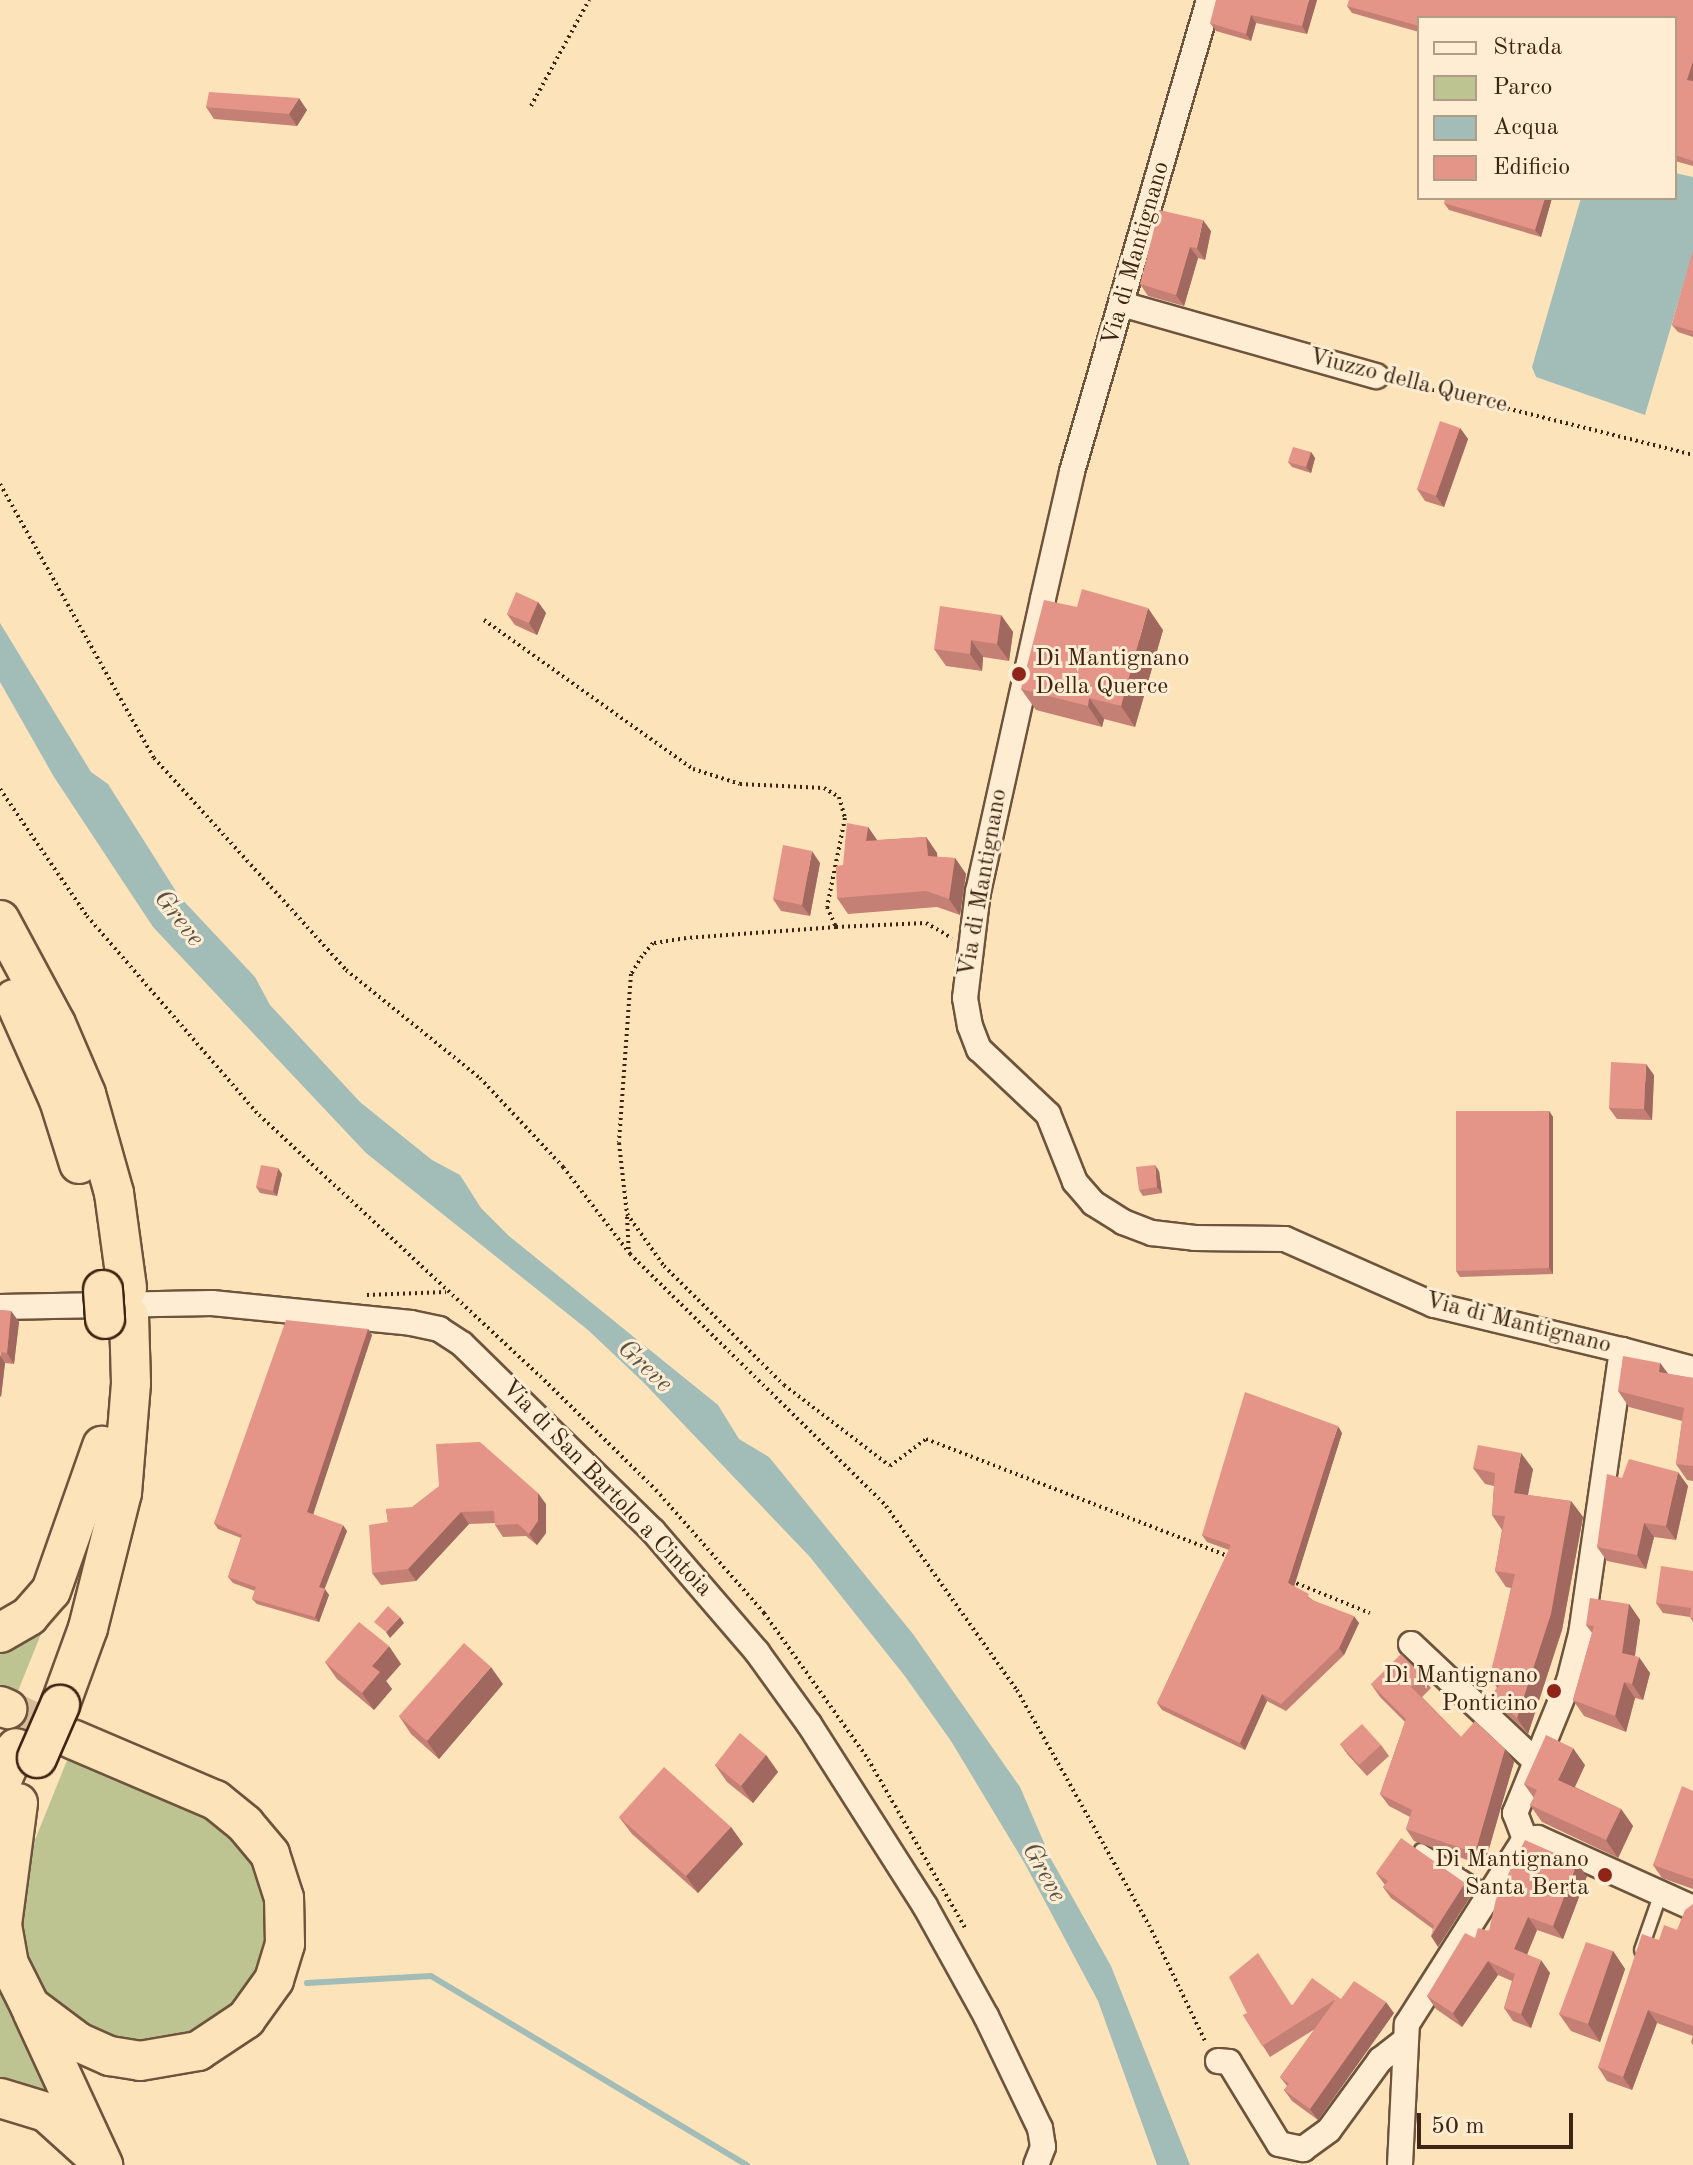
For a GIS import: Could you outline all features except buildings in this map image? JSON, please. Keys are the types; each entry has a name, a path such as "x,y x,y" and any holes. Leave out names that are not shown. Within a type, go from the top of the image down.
{"highway":[{"path":"0,920 56,1024 86,1094 114,1193 102,1446 83,1554 35,1711 26,1753 9,1794 0,1846"},
{"path":"0,971 66,1121 88,1196 110,1303 131,1383 122,1493 88,1628 35,1711"},
{"path":"0,1633 29,1616 51,1591 102,1446"},
{"path":"30,2006 78,2042 110,2056 140,2061 181,2056 215,2044 246,2019 274,1980 285,1944 279,1874 270,1854 236,1814 215,1800 35,1711"},
{"path":"9,1794 2,1925 9,1964 102,2165"},
{"path":"0,2098 34,2106 60,2121 102,2165"}],"street":[{"name":"Via di Mantignano","path":"1209,0 1125,305 1072,472 987,848 968,959 965,998 979,1049 1048,1114 1075,1182 1093,1203 1123,1222 1152,1233 1195,1238 1285,1239 1434,1305 1622,1350 1581,1634 1569,1681 1515,1813 1525,1839"},
{"name":"Viuzzo della Querce","path":"1125,305 1376,376"},
{"name":"Via di San Bartolo a Cintoia","path":"0,1307 212,1303 411,1323 439,1329 462,1344 663,1542 757,1652 809,1724 925,1906 986,2016 1040,2128 1043,2147 1036,2165"},
{"path":"1622,1350 1693,1369"},
{"path":"1411,1644 1535,1761"},
{"path":"1400,2165 1403,2042 1413,2011 1525,1839 1538,1838 1693,1908"},
{"path":"1215,2059 1229,2062 1279,2144 1303,2149 1321,2139 1380,2060 1403,2042"}],"lane":[{"path":"1421,1850 1489,1894"},
{"path":"1635,1968 1661,1893"}],"path":[{"path":"531,106 589,0"},
{"name":"Viuzzo della Querce","path":"1376,376 1693,455"},
{"path":"0,484 154,758 346,970 480,1078 563,1167 630,1254 886,1506 1017,1690 1149,1925 1215,2059"},
{"path":"484,620 693,769 740,784 824,788 839,797 845,818 827,907 836,927"},
{"path":"630,1254 619,1143 631,974 653,943 836,927 926,923 947,932 968,959"},
{"path":"627,1214 664,1266 784,1385 890,1466 926,1439 1243,1562"},
{"path":"393,1294 446,1292"},
{"path":"1285,1579 1370,1613"}],"green space":[{"path":"47,1619 14,1701 0,1695 0,1643"},
{"path":"70,1753 210,1808 260,1857 274,1953 215,2030 153,2048 78,2028 38,1991 18,1940 20,1877"},
{"path":"0,1978 50,2085 45,2093 0,2089"}],"water":[{"path":"1677,173 1693,177 1693,252 1645,415 1536,377 1532,367 1580,200 1677,200"},
{"name":"Greve","path":"0,623 91,772 108,784 179,896 255,977 270,1005 360,1102 432,1160 460,1175 481,1208 509,1236 718,1405 739,1439 769,1457 913,1634 1020,1787 1051,1859 1111,1966 1190,2165 1157,2165 1098,2001 1025,1864 951,1741 904,1675 810,1557 644,1383 588,1330 366,1153 153,927 54,777 0,682"}],"waterway":[{"path":"307,1983 431,1976 747,2165"}],"tunnel":[{"path":"7,1709 72,1739"}],"place":[{"name":"Di Mantignano Della Querce","path":"1019,674"},
{"name":"Di Mantignano Ponticino","path":"1554,1691"},
{"name":"Di Mantignano Santa Berta","path":"1605,1875"}]}
